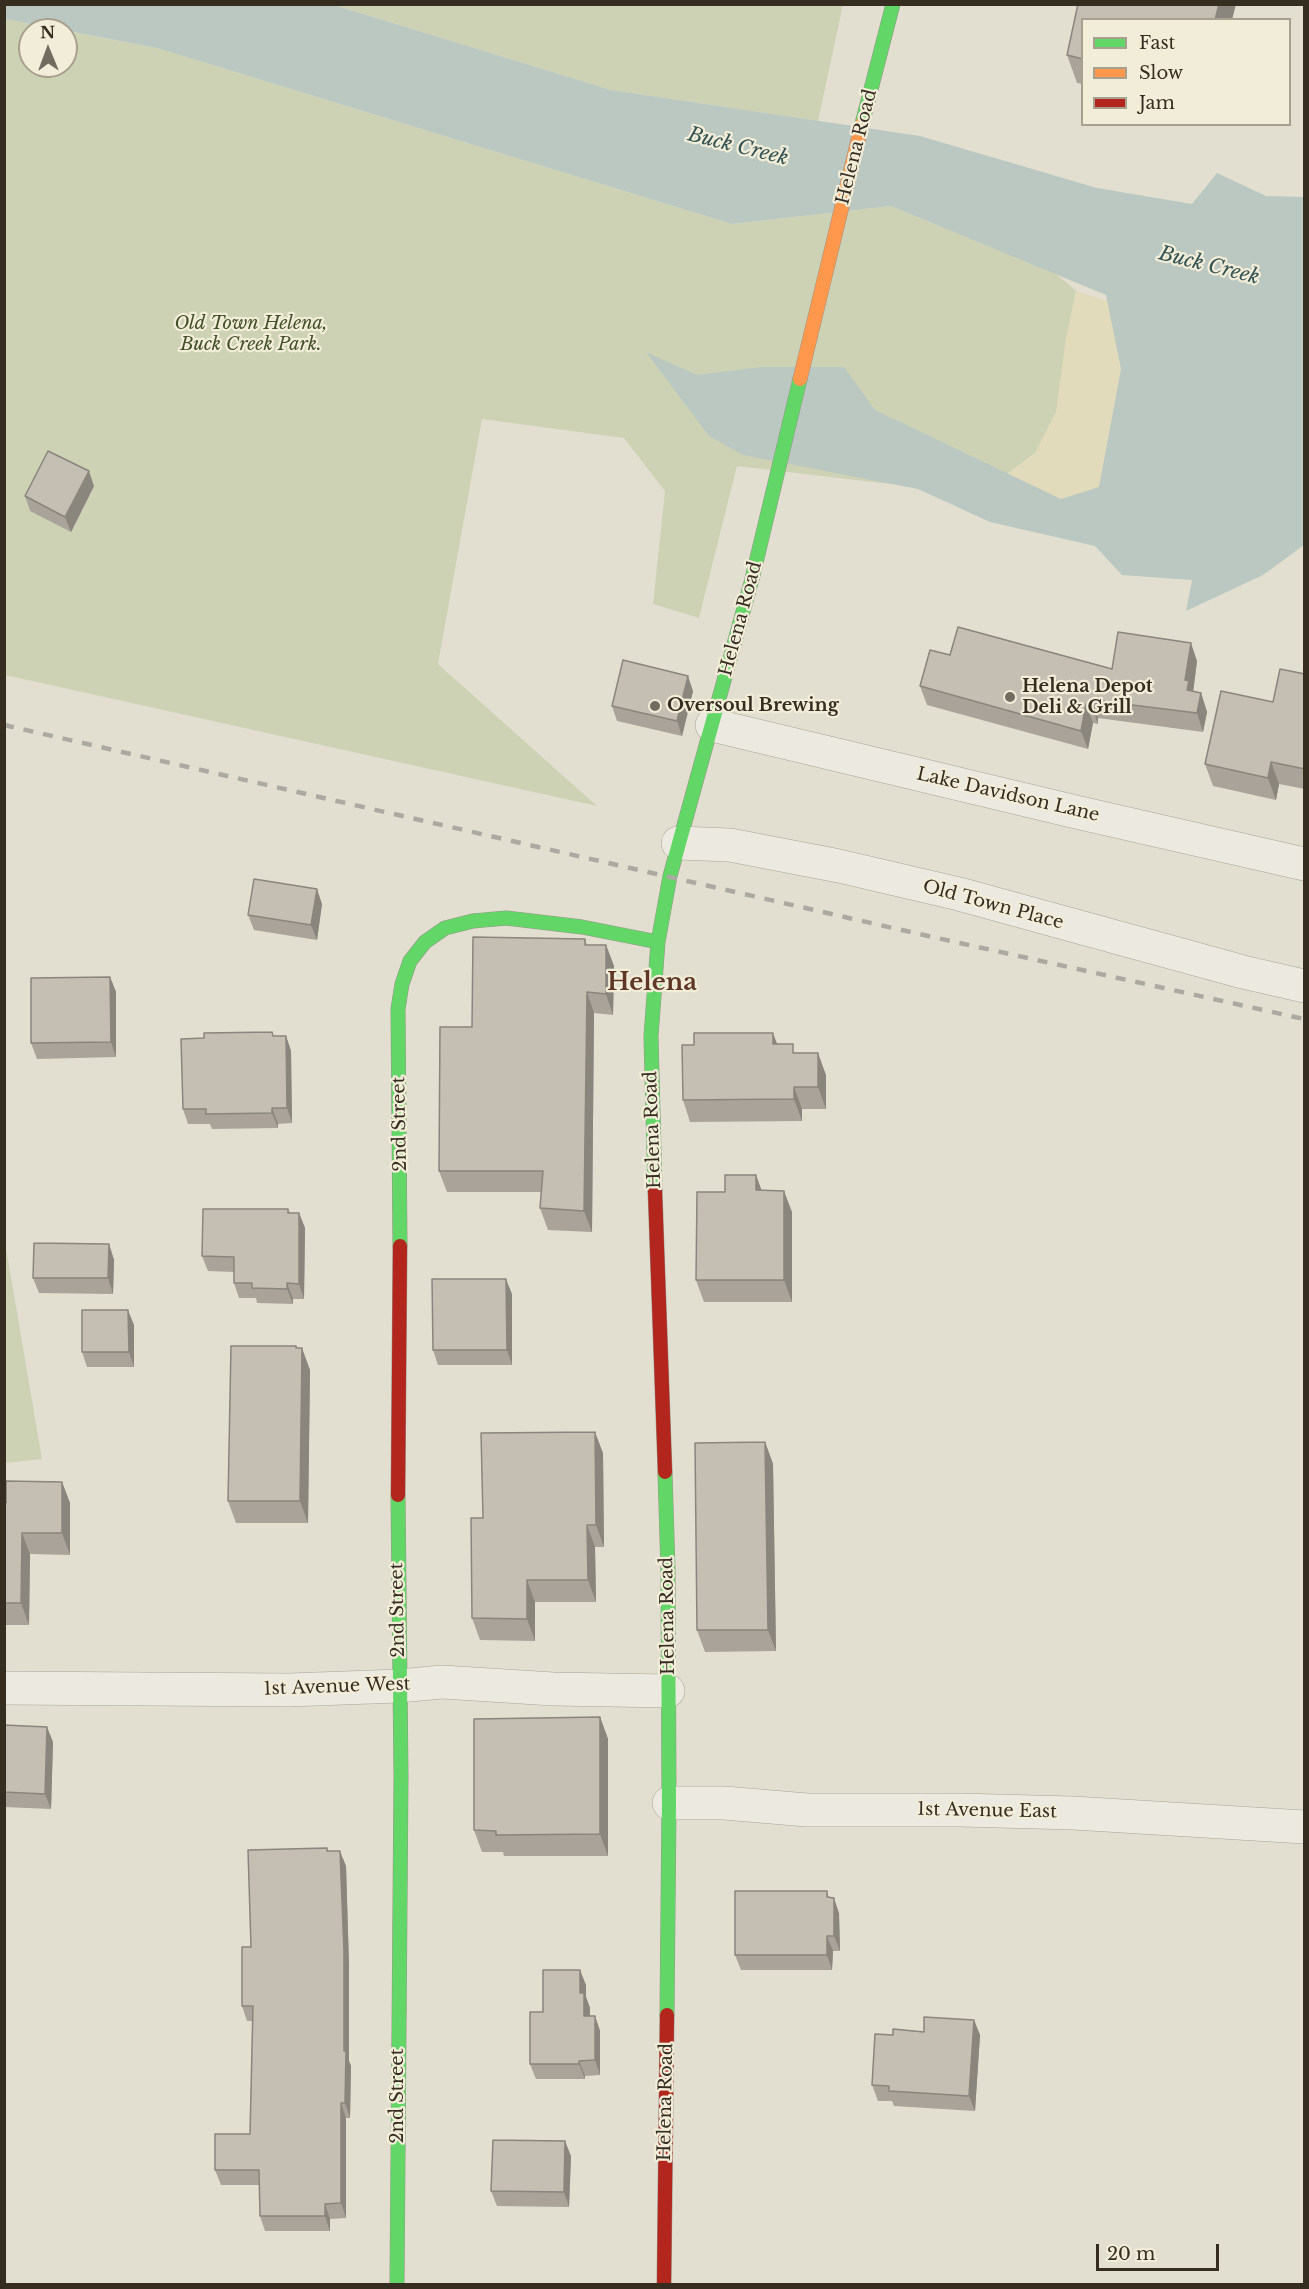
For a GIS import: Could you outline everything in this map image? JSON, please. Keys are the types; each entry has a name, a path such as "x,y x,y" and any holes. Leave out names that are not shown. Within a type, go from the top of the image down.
{"main road":[{"name":"Helena Road","path":"664,2284 669,1803 668,1571 651,1036 658,942 678,843 752,579 857,142 892,7"},
{"name":"2nd Street","path":"397,2284 401,1776 397,1564 401,1179 398,1010 402,984 411,961 425,942 445,928 473,921 506,918 582,927 658,942"}],"street":[{"name":"Lake Davidson Lane","path":"712,725 1305,864"},
{"name":"Old Town Place","path":"678,843 730,845 839,866 958,894 1243,972 1305,986"},
{"name":"1st Avenue West","path":"4,1688 289,1690 442,1682 553,1689 668,1691"},
{"name":"1st Avenue East","path":"669,1803 724,1803 807,1810 1073,1813 1305,1827"}],"green space":[{"path":"334,5 843,5 818,121 611,90"},
{"name":"Old Town Helena, Buck Creek Park.","path":"5,19 18,22 18,78 78,78 78,33 157,48 732,224 891,206 1055,273 1106,316 1067,505 737,466 699,618 653,604 665,491 624,438 482,419 438,664 597,806 5,675"},
{"path":"5,1242 42,1459 4,1463"}],"sand":[{"path":"1076,291 1125,307 1122,490 1053,510 987,489 1035,453 1056,412 1066,338"}],"water":[{"name":"Buck Creek","path":"4,5 334,5 611,90 920,136 1097,188 1192,204 1217,173 1266,196 1304,197 1304,545 1263,575 1186,611 1192,580 1122,575 1095,546 990,522 918,489 743,455 709,436 646,352 697,375 762,367 844,367 875,410 1061,499 1099,487 1121,369 1106,295 891,206 732,224 157,48 78,33 78,18 18,18 18,21 5,19"}],"building":[{"path":"1078,4 1219,4 1216,18 1081,18 1081,58 1067,55"},
{"path":"48,451 89,471 65,517 25,496"},
{"path":"958,627 1112,669 1118,632 1191,643 1185,680 1189,681 1187,690 1201,693 1197,713 1092,700 1091,705 1086,704 1081,731 920,686 930,650 950,655"},
{"name":"Oversoul Brewing","path":"623,660 688,676 677,721 612,706"},
{"path":"1280,669 1305,674 1305,769 1271,762 1268,778 1205,764 1221,691 1273,702"},
{"path":"254,879 317,889 311,925 248,915"},
{"path":"473,937 585,939 585,945 606,945 606,994 587,992 584,1211 540,1208 543,1171 439,1171 440,1027 472,1027"},
{"path":"110,977 111,1042 31,1043 31,978"},
{"path":"272,1032 273,1036 286,1036 287,1108 272,1108 272,1113 206,1114 206,1109 183,1109 181,1039 204,1038 204,1033"},
{"path":"694,1033 773,1033 773,1044 793,1044 793,1053 818,1053 818,1087 794,1087 794,1099 683,1100 682,1045 694,1045"},
{"path":"725,1175 756,1175 756,1190 784,1191 784,1280 696,1280 697,1192 725,1192"},
{"path":"203,1209 288,1209 288,1213 299,1213 299,1284 287,1283 287,1289 252,1288 252,1283 234,1283 234,1257 202,1256"},
{"path":"34,1243 109,1244 108,1278 33,1278"},
{"path":"432,1279 506,1279 507,1350 433,1350"},
{"path":"82,1310 128,1310 129,1352 82,1352"},
{"path":"231,1346 296,1346 296,1348 302,1348 300,1501 228,1501"},
{"path":"595,1432 596,1525 587,1525 588,1580 527,1580 527,1619 472,1618 471,1518 483,1518 481,1433"},
{"path":"765,1442 768,1630 697,1630 695,1443"},
{"path":"6,1481 62,1482 62,1533 22,1533 21,1603 4,1603"},
{"path":"600,1717 600,1834 496,1835 496,1831 474,1830 474,1719"},
{"path":"4,1725 47,1727 45,1794 4,1792"},
{"path":"327,1848 327,1851 340,1851 344,1951 344,2051 346,2051 345,2103 341,2103 341,2203 325,2204 325,2216 260,2216 259,2170 215,2170 215,2134 250,2134 253,2006 242,2006 242,1947 251,1947 248,1850"},
{"path":"735,1891 827,1891 827,1897 834,1898 834,1936 827,1936 827,1955 735,1955"},
{"path":"543,1970 580,1970 580,1993 584,1993 584,2016 595,2016 595,2060 579,2061 579,2064 530,2064 530,2012 543,2012"},
{"path":"924,2017 974,2020 969,2096 889,2091 889,2086 872,2085 875,2034 893,2035 893,2029 924,2032"},
{"path":"493,2140 565,2141 564,2192 491,2191"}],"railway":[{"path":"4,725 928,936 1304,1019"}],"traffic: fast":[{"path":"862,124 893,4"},
{"path":"655,1191 651,1036 658,942 670,876 752,579 800,379"},
{"path":"400,1246 398,1009 402,984 410,961 425,942 445,928 473,921 506,918 582,927 658,942"},
{"path":"665,1472 668,1571 669,1803 667,2015"},
{"path":"397,2284 401,1776 398,1495"}],"traffic: slow":[{"path":"800,379 862,124"}],"traffic: jam":[{"path":"655,1191 665,1472"},
{"path":"398,1495 400,1246"},
{"path":"664,2284 667,2015"}],"place":[{"name":"Helena Depot Deli & Grill","path":"1010,697"},
{"name":"Oversoul Brewing","path":"655,706"}],"district":[{"name":"Helena","path":"652,983"}]}
